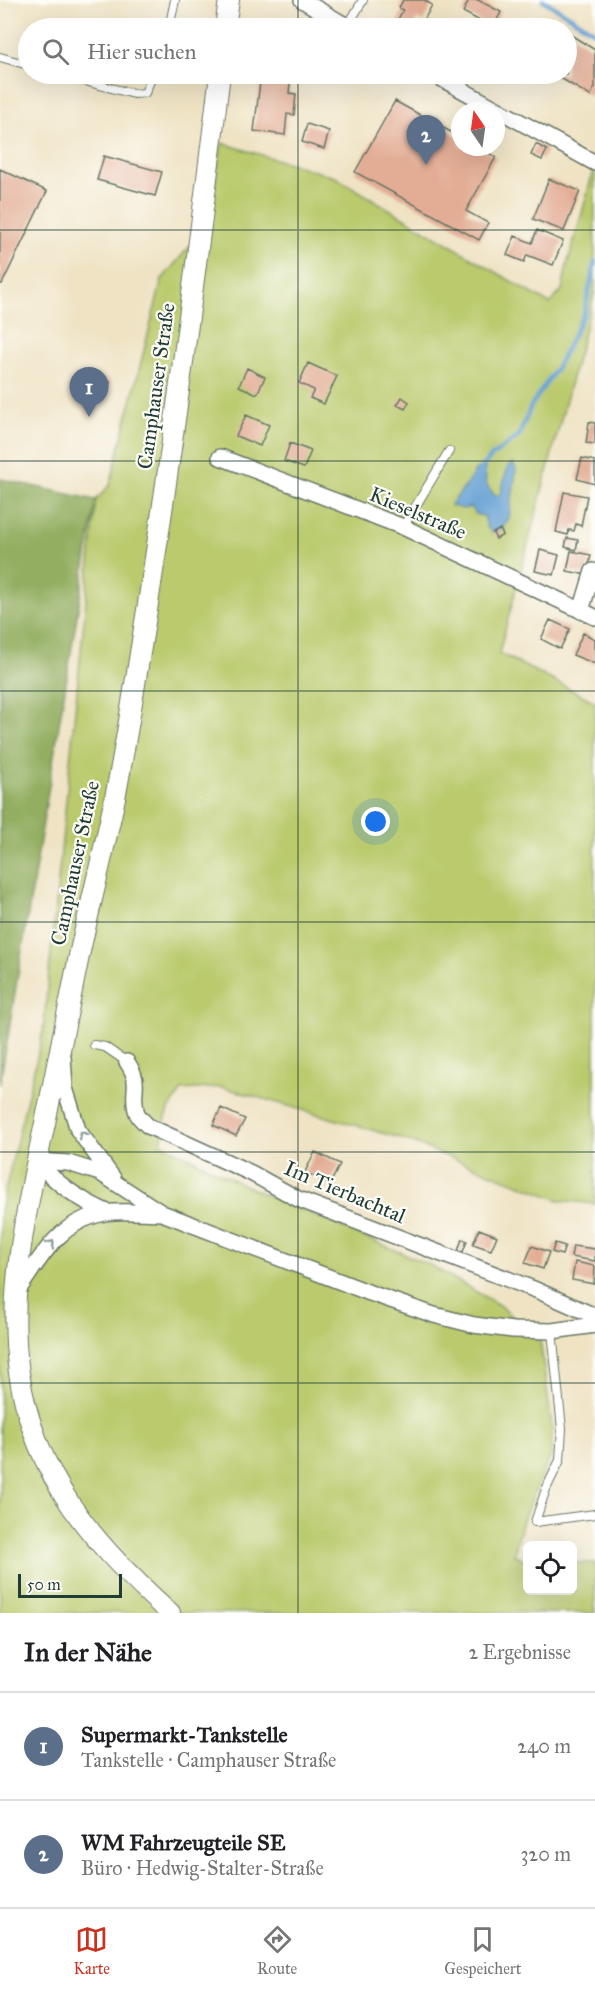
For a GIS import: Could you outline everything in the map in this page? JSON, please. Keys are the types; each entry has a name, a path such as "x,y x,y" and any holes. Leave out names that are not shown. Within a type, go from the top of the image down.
{"street":[{"path":"226,18 229,0"},
{"path":"302,0 332,18"},
{"name":"Camphauser Straße","path":"170,1613 107,1552 67,1501 50,1471 39,1446 24,1397 16,1341 17,1292 24,1218 116,789 156,551 197,260 219,84"},
{"path":"451,84 595,163"},
{"name":"Kieselstraße","path":"220,457 402,527 588,614"},
{"path":"588,614 593,571"},
{"path":"62,1040 65,1088 78,1130 116,1183"},
{"name":"Im Tierbachtal","path":"127,1062 136,1081 136,1110 148,1126 251,1173 298,1199 536,1290 595,1316"},
{"path":"37,1161 68,1163 100,1173 162,1213 370,1293 434,1315 474,1325 513,1330 552,1331 595,1325"},
{"path":"37,1161 50,1177 74,1195 107,1212"},
{"path":"17,1292 46,1250 62,1232 75,1224 107,1212 162,1213"}],"lane":[{"path":"171,18 175,0"},
{"path":"353,18 363,0"},
{"path":"0,57 18,62"},
{"path":"96,84 134,94 145,93 149,84"},
{"path":"402,527 449,450"},
{"path":"94,1045 105,1047 127,1062"},
{"path":"552,1331 562,1429 560,1460 546,1489 535,1522 595,1514"}],"green space":[{"path":"222,143 335,177 550,304 562,290 593,171 595,172 595,291 499,653 595,702 595,1204 559,1200 400,1138 222,1087 182,1090 167,1112 161,1143 248,1187 430,1265 499,1305 540,1340 552,1427 551,1455 524,1517 514,1554 523,1559 523,1595 577,1595 577,1563 595,1563 595,1613 0,1613 0,1211 43,1032 96,500 110,485 162,279 207,226"},
{"path":"0,479 96,500 0,1084"}],"water":[{"path":"513,463 516,470 509,518 501,531 500,529 493,533 487,527 484,516 476,514 471,507 463,509 450,505 477,468 485,468 486,484 495,496 500,495 508,466"}],"building":[{"path":"403,0 424,0 432,5 425,18 399,18 403,10 399,8"},
{"path":"469,0 478,0 501,12 498,18 474,18 463,12"},
{"path":"577,39 595,50 595,87 590,96 570,84 577,84"},
{"path":"260,84 290,84 289,93 296,94 294,115 287,114 285,135 254,131"},
{"path":"395,101 451,132 451,156 496,157 466,211 488,223 479,240 355,172"},
{"path":"307,124 329,131 324,149 302,142"},
{"path":"536,144 547,150 542,160 531,155"},
{"path":"104,156 162,172 155,196 97,180"},
{"path":"0,169 47,191 2,284 0,284"},
{"path":"549,179 580,191 564,231 533,219"},
{"path":"537,230 563,241 553,265 527,255 524,262 507,255 515,236 532,243"},
{"path":"308,363 337,376 324,404 310,398 314,390 299,383"},
{"path":"247,368 265,377 257,394 239,386"},
{"path":"98,375 110,382 108,387 96,380"},
{"path":"402,397 409,402 405,409 397,405"},
{"path":"246,415 269,425 260,446 236,436"},
{"path":"589,422 595,423 595,444 586,443"},
{"path":"290,443 311,451 304,468 284,461"},
{"path":"582,458 595,461 595,484 577,479"},
{"path":"564,492 587,496 581,526 576,524 574,531 569,530 568,535 556,532"},
{"path":"500,529 503,535 496,539 493,533"},
{"path":"567,538 578,540 576,550 565,547"},
{"path":"540,550 559,555 554,575 535,571"},
{"path":"571,551 591,555 587,575 567,571"},
{"path":"550,620 570,629 560,649 541,639"},
{"path":"583,633 595,639 595,664 573,655"},
{"path":"221,1108 245,1119 236,1136 213,1125"},
{"path":"315,1152 340,1164 330,1184 305,1172"},
{"path":"479,1229 497,1236 491,1250 473,1244"},
{"path":"462,1239 467,1241 463,1252 458,1251"},
{"path":"555,1243 565,1246 562,1255 552,1252"},
{"path":"532,1246 549,1252 543,1269 525,1263"},
{"path":"573,1246 595,1249 595,1261 571,1257"},
{"path":"575,1262 595,1266 594,1284 572,1280"}],"waterway":[{"path":"543,0 572,18"},
{"path":"577,21 595,32"},
{"path":"481,468 493,455 519,436 531,406 557,367 584,314 595,262"}],"place":[{"name":"WM Fahrzeugteile SE","path":"426,165"},
{"name":"Supermarkt-Tankstelle","path":"89,417"}]}
